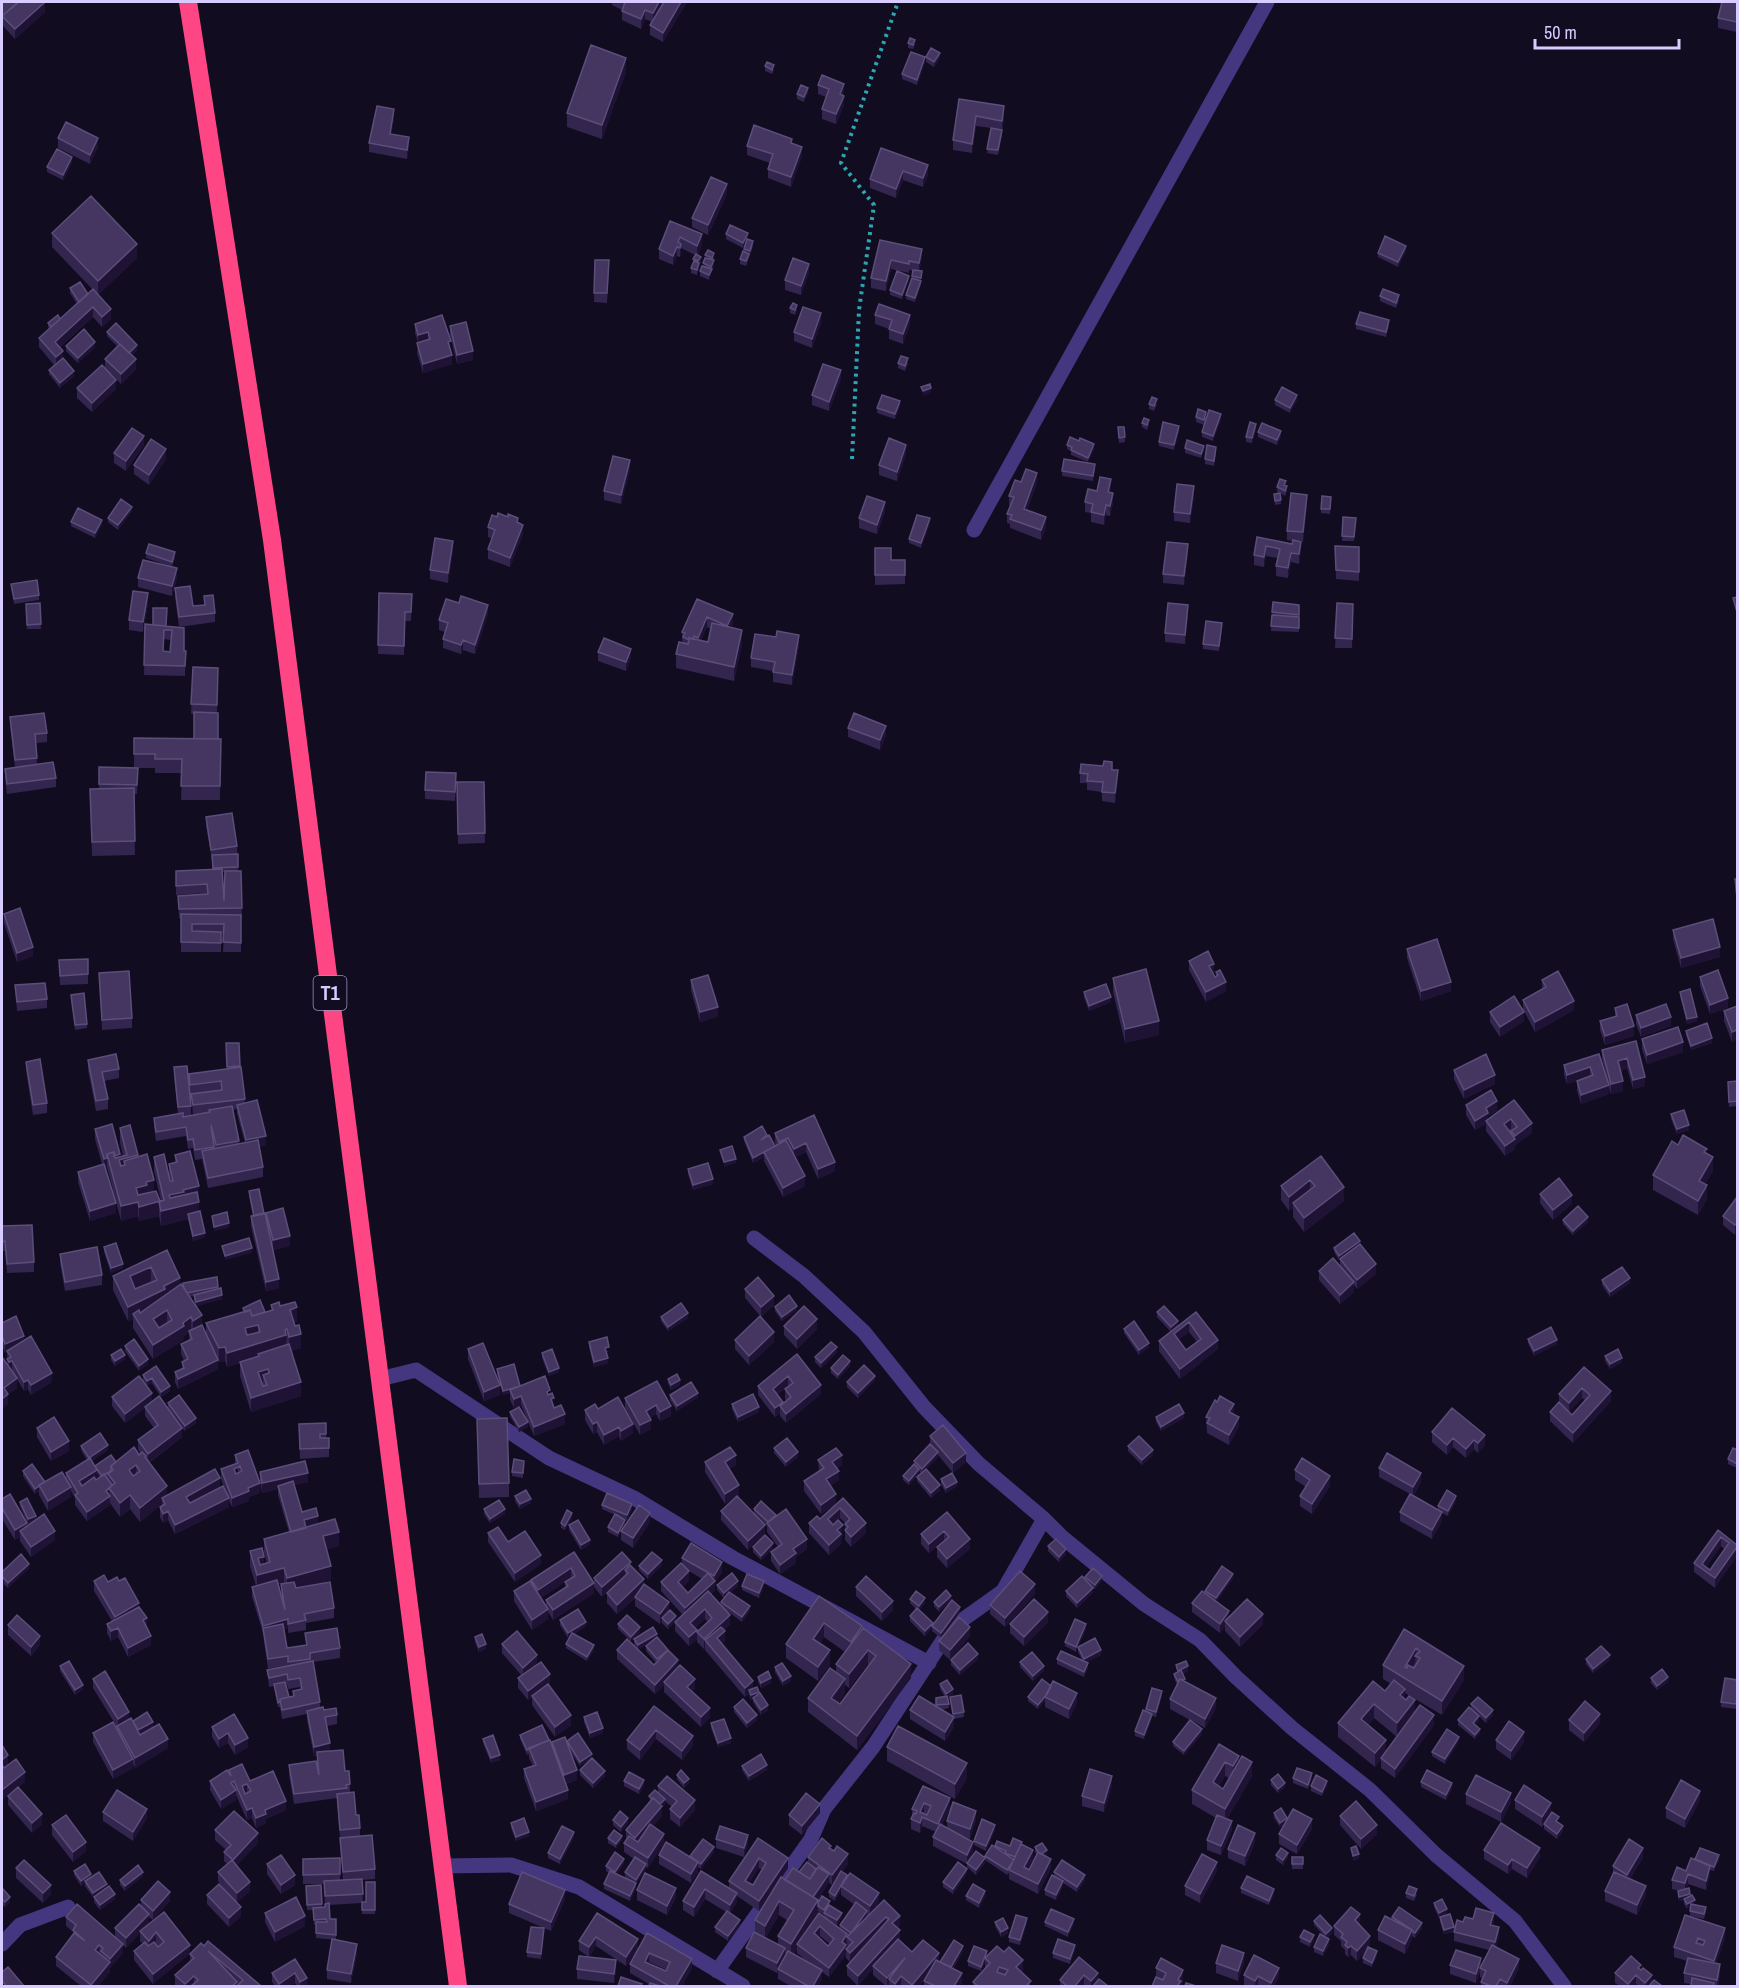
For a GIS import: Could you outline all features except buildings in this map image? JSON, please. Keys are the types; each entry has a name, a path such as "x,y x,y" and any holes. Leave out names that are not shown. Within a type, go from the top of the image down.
{"highway":[{"name":"T1","path":"188,2 272,540 458,1986"}],"street":[{"path":"974,530 1267,2"},
{"path":"754,1238 804,1276 864,1332 924,1407 979,1464 1062,1537 1144,1604 1200,1640 1236,1677 1292,1728 1371,1790 1436,1855 1515,1921 1564,1986"},
{"path":"380,1379 416,1370 549,1458 634,1498 733,1558 929,1663"},
{"path":"717,1971 811,1839 824,1809 873,1747 951,1628 1003,1591 1044,1519"},
{"path":"443,1866 511,1865 579,1887 742,1986"},
{"path":"2,1944 20,1925 68,1907"}],"path":[{"path":"852,459 859,310 874,205 841,164 898,2"}]}
